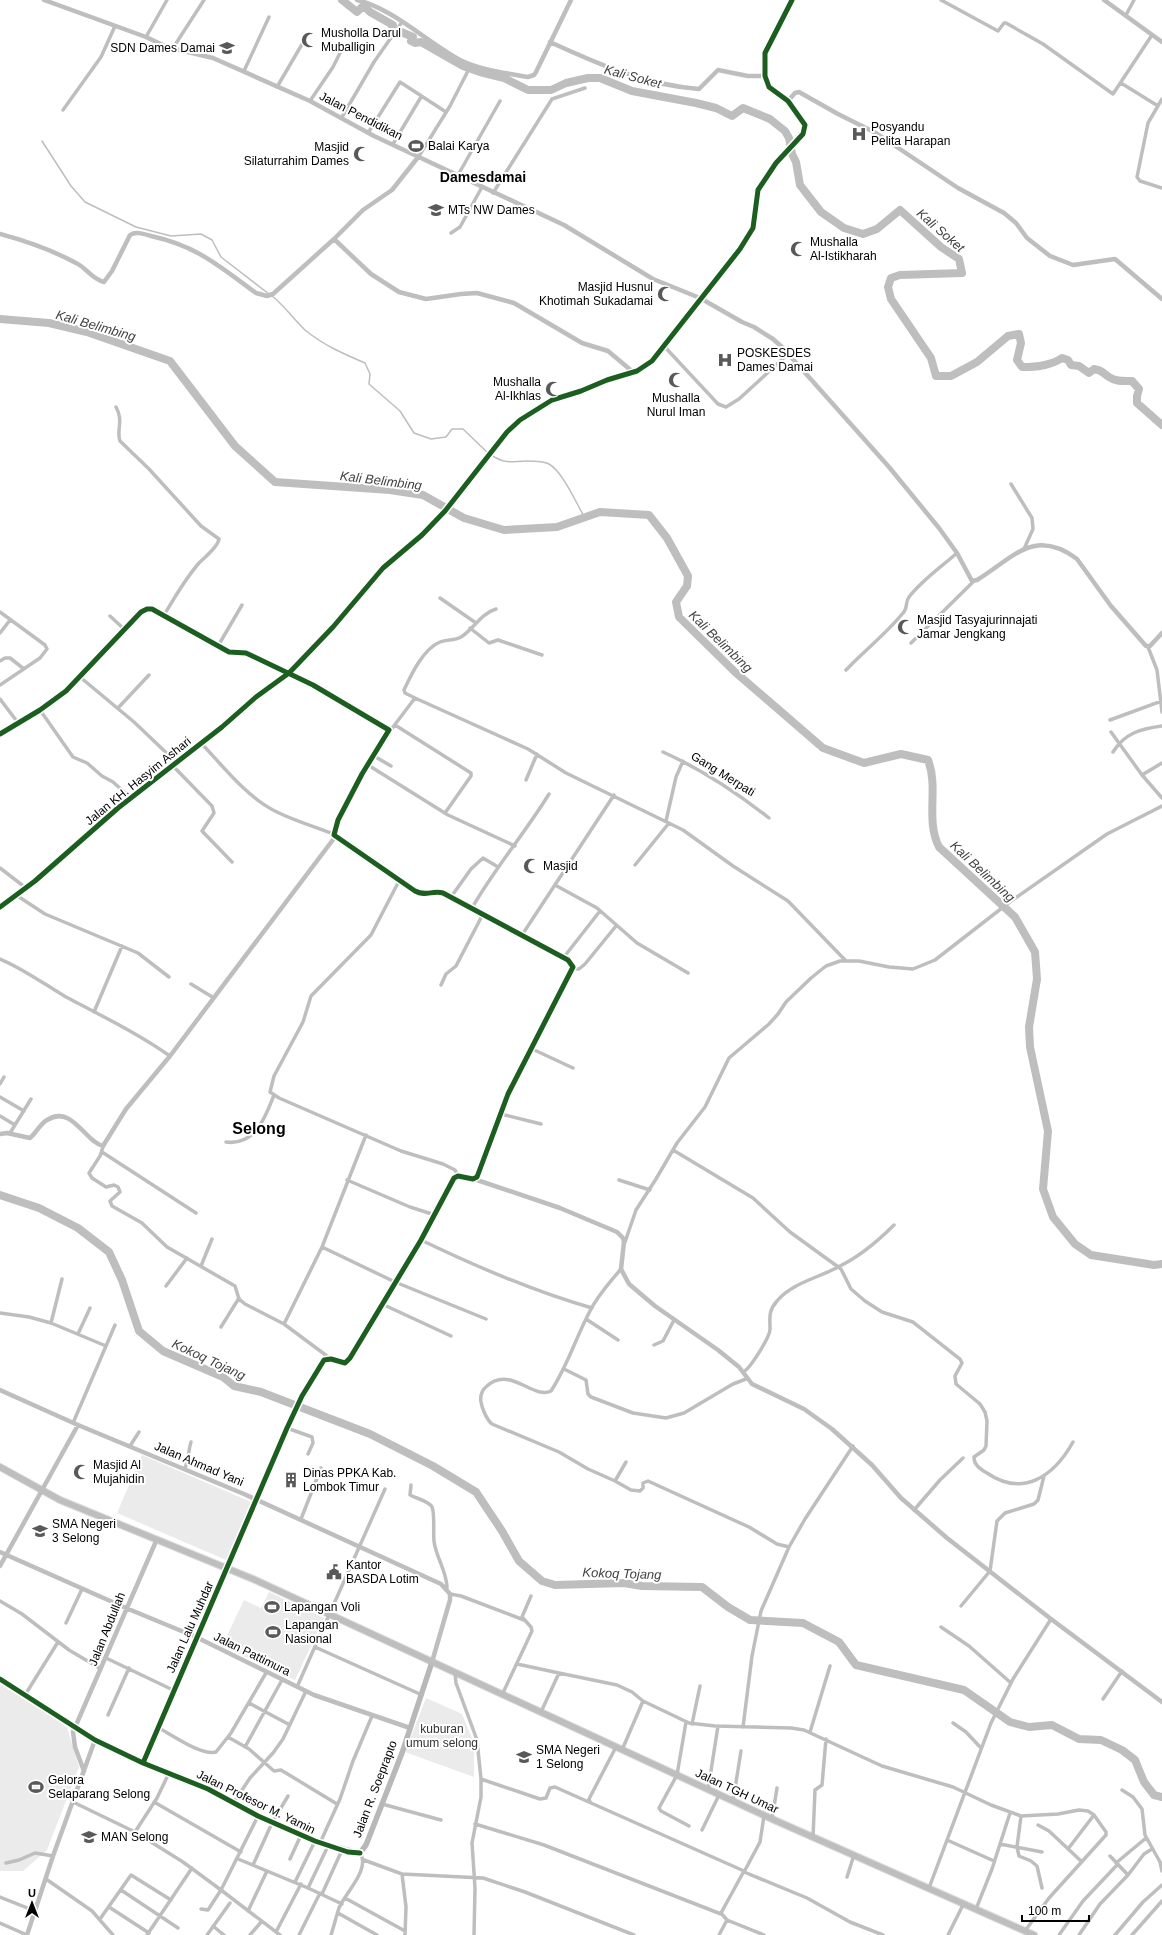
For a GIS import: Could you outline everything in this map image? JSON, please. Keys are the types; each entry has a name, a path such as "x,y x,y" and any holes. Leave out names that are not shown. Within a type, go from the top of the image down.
{"main road":[{"name":"Jalan TGH Umar","path":"0,1467 41,1491 75,1507 227,1568 330,1614 677,1776 1034,1935"},
{"name":"Jalan R. Soeprapto","path":"360,1853 366,1845 382,1804 422,1695 432,1662"},
{"name":"Jalan Profesor M. Yamin","path":"0,1679 95,1740 143,1763 234,1802 272,1823 328,1846 360,1853"}],"street":[{"name":"Jalan Pendidikan","path":"44,0 173,48 206,55 310,101 342,117 368,133 419,156 493,193 564,225 653,279 700,298 773,339 889,467 957,553 973,582"},
{"path":"146,37 167,0"},
{"path":"173,48 204,0"},
{"path":"357,0 369,3 402,22 437,47 471,65 530,77 536,72 571,0"},
{"path":"792,0 766,53 765,76 769,87 788,101 795,93 799,92 876,133 958,188 1004,212 1016,223 1027,238 1050,256 1073,265 1115,259 1162,299"},
{"path":"941,0 998,31 1006,22 1044,44 1112,94 1114,94 1121,84 1152,35"},
{"path":"1104,0 1162,42"},
{"path":"1126,15 1134,0"},
{"path":"244,71 269,17"},
{"path":"342,117 374,62 402,22"},
{"path":"63,110 100,57 115,26"},
{"path":"277,87 308,34"},
{"path":"550,42 616,71 651,82 699,89 718,70 724,70 744,76 765,76"},
{"path":"310,101 333,67 343,47"},
{"path":"0,234 54,252 78,263 87,273 99,281 104,282 112,272 130,235 136,233 166,239 197,251 256,293 267,296 273,294 334,240 363,210 392,190 419,156 446,112 471,65"},
{"path":"368,133 400,82 446,112"},
{"path":"1121,84 1158,106"},
{"path":"493,193 552,99 585,88"},
{"path":"393,144 421,97"},
{"path":"1162,100 1146,130 1137,177 1140,181 1162,188"},
{"path":"458,175 500,101"},
{"name":"Jalan KH. Hasyim Ashari","path":"0,907 26,888 131,798 201,743 256,697 289,673 334,627 383,568 422,535 446,510 507,432 520,420 552,400 633,372 649,364 740,248 753,228 758,190 776,163 801,138 805,125 788,101"},
{"path":"451,233 460,227 482,187"},
{"path":"334,240 371,274 399,292 426,299 477,293 514,303 582,343 608,351 633,372"},
{"path":"663,345 718,404 726,407 739,399 788,354"},
{"path":"116,407 121,415 118,435 120,441 146,465 197,521 219,539 216,546 194,568 181,586 164,616"},
{"path":"1011,484 1032,518 1033,529 1024,549"},
{"path":"911,643 973,582 998,568 1024,549 1033,545 1052,546 1071,554 1078,559 1120,618 1144,645 1148,647 1155,662 1162,701 1162,712"},
{"path":"846,670 883,636 905,612 906,601 915,590 957,553"},
{"path":"440,598 476,623"},
{"path":"218,646 242,605"},
{"path":"0,734 40,710 66,691 145,609 152,609 232,653 246,653 313,685 390,732"},
{"path":"496,609 486,613 459,638 441,641 430,649 419,663 404,690 405,693 537,754 566,773 614,795 697,839 733,866 788,901 846,961"},
{"path":"0,612 47,647 40,658 0,685"},
{"path":"110,616 125,630"},
{"path":"0,633 10,620"},
{"path":"470,628 488,643 498,640 542,655"},
{"path":"1148,647 1162,633"},
{"path":"0,661 5,658 10,658 24,669"},
{"path":"118,708 149,675"},
{"path":"80,677 118,708 174,764 212,806 214,813 202,831 232,862"},
{"path":"415,698 368,765 338,820 334,836 170,1056 126,1109 103,1146 102,1152 90,1169 89,1174 106,1187 118,1187 120,1192 110,1201 112,1206 142,1223 164,1245 235,1286 238,1298 245,1304 284,1324 331,1358 347,1362 421,1240 454,1178 458,1176 474,1179 550,1204 586,1218 617,1232 623,1238 624,1242"},
{"path":"0,699 18,724"},
{"path":"1110,720 1162,701"},
{"path":"40,710 73,756 87,763 102,776 113,782 131,798"},
{"path":"395,725 471,773 471,776 445,813"},
{"path":"1113,752 1119,742 1136,732 1162,726"},
{"path":"1111,732 1142,775 1162,798"},
{"path":"201,743 230,774 264,804 281,814 334,836 399,881 422,894 440,892 451,897 571,962 572,969 530,1048 508,1094 474,1179"},
{"name":"Gang Merpati","path":"663,752 683,761 735,792 769,818"},
{"path":"526,780 537,754"},
{"path":"374,756 391,766"},
{"path":"635,865 667,822 676,777 683,761"},
{"path":"1142,775 1162,763"},
{"path":"368,765 445,813 515,846"},
{"path":"472,908 498,867 515,846 549,794"},
{"path":"522,935 614,795"},
{"path":"1162,806 1107,834 1011,901 935,960 920,968 902,969 858,961 832,962 826,966 795,993 769,1024 732,1053 724,1065 704,1107 682,1135 650,1190 636,1210 624,1242 621,1269 628,1284 674,1320 718,1350 743,1372 746,1379 761,1389 804,1409 853,1446 914,1510 1051,1619 1162,1702"},
{"path":"451,897 483,858 498,867"},
{"path":"0,868 15,878 26,888"},
{"path":"399,881 371,935 311,996 303,1022 274,1076 270,1092 408,1154 443,1164 455,1170 458,1176"},
{"path":"554,885 600,911 616,926 649,950 688,973"},
{"path":"16,895 45,914 122,946 142,956 169,977"},
{"path":"564,957 600,911"},
{"path":"441,985 446,974 456,966 483,914"},
{"path":"572,969 579,969 585,964 616,926"},
{"path":"94,1012 122,946"},
{"path":"0,959 23,969 94,1012 134,1032 170,1056"},
{"path":"190,984 214,998"},
{"path":"530,1048 573,1068"},
{"path":"0,1084 4,1077"},
{"path":"226,1142 240,1142 250,1137 266,1115 274,1095"},
{"path":"0,1097 24,1111"},
{"path":"10,1133 31,1099"},
{"path":"501,1114 540,1124"},
{"path":"0,1116 15,1125"},
{"path":"0,1134 10,1133 22,1138 30,1138 47,1120 60,1116 73,1121 103,1146"},
{"path":"284,1324 322,1247 347,1180 366,1135"},
{"path":"673,1150 753,1198 790,1232 838,1267 843,1272 851,1289 864,1301 882,1312 913,1322 960,1359 962,1362 955,1376 956,1384 980,1404 985,1412 987,1421 986,1446 984,1450 974,1457 978,1467 990,1475 1007,1482 1034,1481 1044,1476 1054,1468 1073,1442"},
{"path":"102,1152 196,1213"},
{"path":"347,1180 410,1207 435,1215"},
{"path":"619,1180 650,1190"},
{"path":"743,1372 751,1365 770,1331 768,1318 776,1302 792,1288 838,1267 869,1248 894,1225"},
{"path":"200,1266 212,1239"},
{"path":"421,1240 488,1272 555,1298 592,1308"},
{"path":"322,1247 395,1282 486,1319"},
{"path":"166,1286 187,1258"},
{"path":"621,1269 602,1290 586,1319 564,1369 551,1391 540,1391 510,1379 490,1383 483,1389 481,1396 481,1404 488,1418 496,1427 559,1452 588,1469 637,1492 641,1490 644,1481 649,1482 749,1528 776,1544 789,1547"},
{"path":"51,1322 62,1279"},
{"path":"220,1327 238,1298"},
{"path":"382,1304 451,1336"},
{"path":"78,1334 90,1308"},
{"path":"0,1313 51,1322 106,1346"},
{"path":"586,1319 618,1340"},
{"path":"654,1345 663,1341 674,1320"},
{"path":"73,1423 115,1325"},
{"name":"Jalan Lalu Muhdar","path":"143,1763 255,1499 302,1396 321,1363 331,1358"},
{"path":"564,1369 586,1380 588,1394 591,1397 633,1413 666,1418 684,1413 733,1384 746,1379"},
{"name":"Jalan Ahmad Yani","path":"0,1390 73,1423 185,1468 301,1519 435,1581 447,1588"},
{"path":"0,1566 78,1425"},
{"path":"289,1425 312,1437 313,1443 308,1454"},
{"path":"130,1446 139,1432"},
{"path":"185,1468 191,1442"},
{"path":"743,1727 749,1672 761,1611 789,1547 802,1524 853,1446"},
{"path":"914,1510 940,1480 963,1458"},
{"path":"616,1481 626,1462"},
{"path":"301,1519 321,1468"},
{"path":"961,1606 990,1571 997,1521 1005,1513 1034,1504 1040,1495 1044,1476"},
{"path":"411,1485 410,1495 429,1504 432,1508 435,1548 445,1574 447,1588 450,1594 461,1596 524,1620 532,1627 532,1631 502,1695"},
{"path":"297,1687 385,1489"},
{"name":"Jalan Abdullah","path":"75,1727 157,1539"},
{"name":"Jalan Pattimura","path":"0,1552 82,1589 196,1637 266,1673 306,1691 372,1716 410,1728"},
{"path":"66,1623 82,1589"},
{"name":"Jalan R. Soeprapto","path":"432,1662 450,1600 450,1594"},
{"path":"524,1620 522,1616 531,1596"},
{"path":"0,1601 22,1614 58,1642 101,1670"},
{"path":"929,1888 966,1794 991,1723 1011,1683 1051,1619"},
{"path":"941,1627 969,1646 1011,1683"},
{"path":"25,1695 58,1642"},
{"path":"315,1647 422,1695"},
{"path":"106,1658 173,1690"},
{"path":"517,1664 617,1685 632,1692 643,1701 692,1724 792,1728 810,1732 882,1766 953,1787 1010,1813 1021,1816 1058,1814 1079,1810 1088,1811 1094,1815 1106,1833 1049,1898 1025,1931"},
{"path":"810,1732 830,1666"},
{"path":"108,1715 128,1668"},
{"path":"1103,1699 1122,1671"},
{"path":"455,1672 456,1683 477,1740 481,1779 481,1797 472,1843 475,1877 474,1935"},
{"path":"158,1727 195,1748 212,1753 216,1752 228,1737 266,1673"},
{"path":"541,1712 559,1673"},
{"path":"245,1747 282,1680"},
{"path":"692,1724 700,1686"},
{"path":"234,1802 250,1778 273,1753 290,1726 306,1691"},
{"path":"590,1802 589,1799 619,1749 643,1701"},
{"path":"249,1703 290,1726"},
{"path":"294,1882 337,1804 372,1716"},
{"path":"686,1722 677,1776 659,1809 689,1826"},
{"path":"953,1723 966,1732 981,1748"},
{"path":"708,1790 718,1726"},
{"path":"75,1727 74,1740 84,1771"},
{"path":"228,1737 245,1747 274,1771 281,1770 337,1804"},
{"path":"813,1837 815,1790 822,1785 826,1739"},
{"path":"0,1923 27,1935 53,1856 95,1740"},
{"path":"733,1801 741,1751"},
{"path":"136,1832 169,1773"},
{"path":"481,1779 540,1799 546,1798 550,1788 555,1787 744,1872 807,1898 850,1922 883,1935"},
{"path":"772,1819 777,1788"},
{"path":"1122,1790 1133,1797 1142,1809 1146,1838 1160,1862 1162,1871"},
{"path":"702,1830 719,1795"},
{"path":"253,1865 272,1823 288,1796"},
{"path":"73,1802 136,1832 192,1868 278,1934 301,1884"},
{"path":"154,1802 241,1852"},
{"path":"382,1804 441,1820"},
{"path":"976,1909 1010,1813"},
{"path":"721,1914 760,1842 764,1815"},
{"path":"1068,1849 1094,1815"},
{"path":"201,1910 208,1910 221,1890 238,1859 258,1816"},
{"path":"1021,1816 1017,1847 1020,1857 1031,1861 1037,1866 1042,1888"},
{"path":"475,1824 544,1845 721,1914 727,1920 764,1935"},
{"path":"1038,1826 1049,1831 1081,1861"},
{"path":"290,1859 301,1835"},
{"path":"1059,1935 1083,1901 1117,1864 1146,1838"},
{"path":"947,1840 994,1861"},
{"path":"1000,1844 1042,1852"},
{"path":"308,1888 328,1846"},
{"path":"1079,1935 1100,1904 1128,1875 1144,1854 1152,1849"},
{"path":"299,1935 342,1850"},
{"path":"6,1863 19,1860 35,1853 53,1856"},
{"path":"331,1935 342,1904 363,1866 364,1860 360,1853"},
{"path":"847,1877 854,1855"},
{"path":"1110,1856 1128,1875"},
{"path":"238,1859 301,1884 342,1904"},
{"path":"364,1860 402,1874 484,1878 519,1890 634,1935"},
{"path":"109,1906 148,1934 192,1868"},
{"path":"248,1911 268,1871"},
{"path":"345,1898 405,1933 406,1908 402,1874"},
{"path":"100,1919 130,1876 133,1875 170,1900"},
{"path":"46,1879 81,1903 100,1919 113,1935"},
{"path":"1115,1935 1143,1902 1162,1885"},
{"path":"121,1890 178,1928"},
{"path":"0,1897 35,1911"},
{"path":"1132,1935 1162,1901"},
{"path":"207,1935 230,1903"},
{"path":"948,1935 964,1903"},
{"path":"338,1913 377,1935"},
{"path":"719,1935 727,1920"},
{"path":"250,1935 262,1921"},
{"path":"213,1926 224,1935"}],"green space":[{"path":"142,1455 251,1502 226,1560 117,1513"},
{"name":"Lapangan Nasional","path":"269,1592 324,1618 295,1680 222,1646 244,1600 261,1608"},
{"name":"Gelora Selaparang Selong","path":"0,1684 67,1727 79,1767 47,1850 23,1871 0,1871"},
{"name":"kuburan umum selong","path":"426,1698 462,1714 474,1743 474,1777 405,1752"}],"waterway":[{"name":"Kali Soket","path":"342,0 357,12 362,7 366,8 370,12 393,25 391,33 394,35 399,31 413,37 411,41 415,43 421,42 463,66 504,78 528,90 551,90 566,83 588,78 600,78 632,91 696,103 716,108 732,116 743,108 770,119 785,131 789,138 792,154 796,162 800,185 821,212 844,228 863,234 877,229 900,210 941,247 959,259 962,273 900,275 891,278 888,287 891,299 931,358 936,376 951,376 977,362 1008,336 1019,334 1021,343 1017,360 1022,367 1043,366 1062,358 1068,360 1071,365 1079,366 1089,373 1094,369 1097,369 1114,380 1132,381 1139,389 1137,403 1162,425"},
{"path":"42,141 71,186 85,202 136,227 171,236 201,234 212,240 221,257 269,294"},
{"path":"272,296 305,330 334,349 365,363 370,374 369,384 400,411 414,433 431,439 446,437 452,429 463,429 488,453"},
{"name":"Kali Belimbing","path":"0,319 49,323 87,332 170,361 235,446 275,482 390,490 423,495 464,518 504,530 557,527 600,512 649,515 667,538 688,576 687,586 676,602 679,617 735,672 823,748 864,763 901,754 928,760 932,781 933,826 939,847 1015,917 1035,952 1037,979 1029,1027 1030,1047 1048,1131 1043,1189 1053,1217 1075,1244 1091,1255 1154,1265 1162,1264"},
{"path":"491,455 505,461 535,461 549,464 554,468 569,488 585,518"},
{"name":"Kokoq Tojang","path":"0,1195 39,1208 78,1228 109,1252 122,1280 139,1331 163,1351 223,1377 234,1386 261,1392 370,1434 433,1466 476,1492 502,1531 519,1561 542,1581 555,1585 624,1583 642,1586 702,1587 728,1607 750,1620 803,1623 839,1642 856,1665 964,1690 1010,1722 1029,1727 1052,1725 1079,1739 1101,1740 1122,1750 1135,1760 1144,1782 1154,1795 1162,1797"}],"cycle path":[{"path":"0,907 35,881 118,808 222,727 256,697 289,673 333,627 383,568 422,535 445,511 507,432 520,420 552,400 637,371 652,361 740,249 753,228 758,190 776,163 803,134 805,125 788,101 769,87 765,76 765,53 792,0"},
{"path":"0,734 40,710 66,691 141,612 147,609 152,609 229,652 246,653 313,685 389,730 362,774 338,820 334,835 415,891 419,893 443,893 568,960 573,967 508,1094 477,1177 473,1179 458,1176 454,1178 421,1240 350,1358 345,1363 331,1359 324,1360 302,1396 143,1763"},
{"path":"0,1679 95,1740 143,1763 208,1789 258,1816 315,1841 348,1852 360,1853"}],"place":[{"name":"Musholla Darul Muballigin","path":"309,40"},
{"name":"SDN Dames Damai","path":"227,48"},
{"name":"Posyandu Pelita Harapan","path":"859,134"},
{"name":"Balai Karya","path":"416,146"},
{"name":"Masjid Silaturrahim Dames","path":"361,154"},
{"name":"MTs NW Dames","path":"436,210"},
{"name":"Mushalla Al-Istikharah","path":"798,249"},
{"name":"Masjid Husnul Khotimah Sukadamai","path":"665,294"},
{"name":"POSKESDES Dames Damai","path":"725,360"},
{"name":"Mushalla Nurul Iman","path":"676,380"},
{"name":"Mushalla Al-Ikhlas","path":"553,389"},
{"name":"Masjid Tasyajurinnajati Jamar Jengkang","path":"905,627"},
{"name":"Masjid","path":"531,866"},
{"name":"Masjid Al Mujahidin","path":"81,1472"},
{"name":"Dinas PPKA Kab. Lombok Timur","path":"291,1480"},
{"name":"SMA Negeri 3 Selong","path":"40,1531"},
{"name":"Kantor BASDA Lotim","path":"334,1572"},
{"name":"Lapangan Voli","path":"272,1607"},
{"name":"Lapangan Nasional","path":"273,1632"},
{"name":"SMA Negeri 1 Selong","path":"524,1757"},
{"name":"Gelora Selaparang Selong","path":"36,1787"},
{"name":"MAN Selong","path":"89,1837"}],"district":[{"name":"Damesdamai","path":"483,177"},
{"name":"Selong","path":"259,1128"}]}
